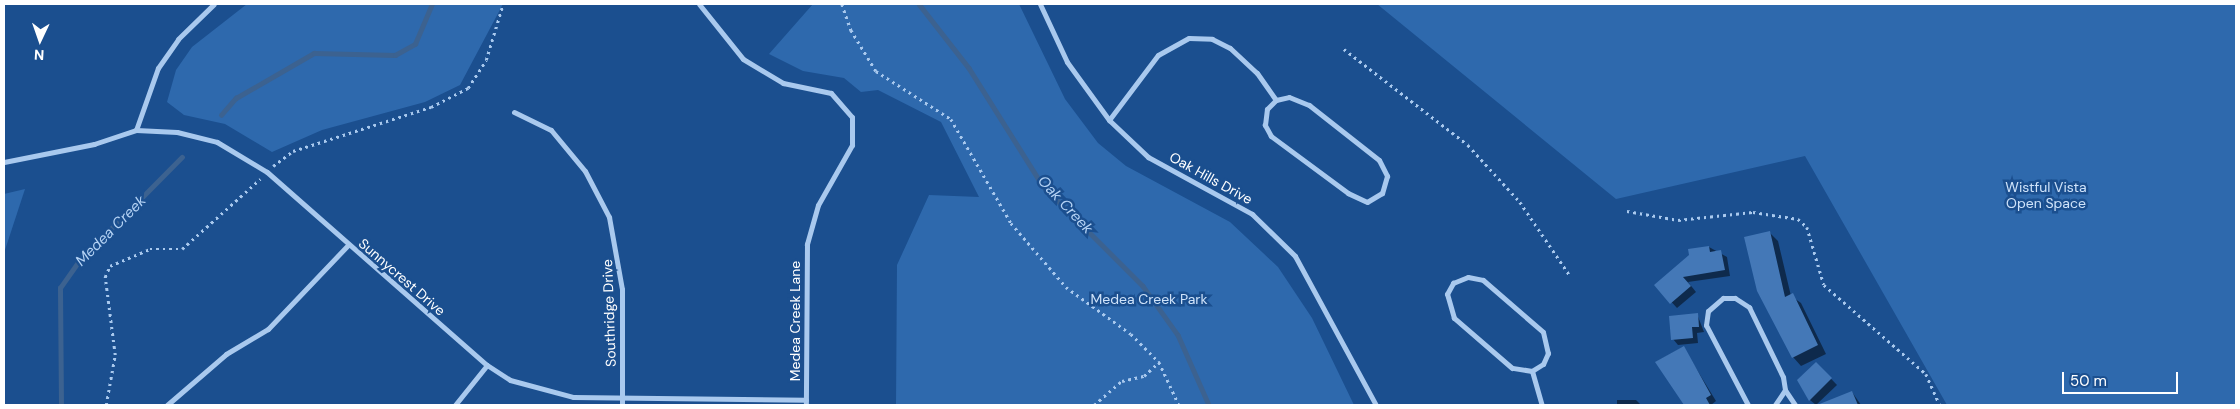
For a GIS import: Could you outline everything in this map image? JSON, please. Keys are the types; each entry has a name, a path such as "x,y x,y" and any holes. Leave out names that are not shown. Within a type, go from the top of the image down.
{"street":[{"path":"136,130 158,68 206,6 214,4"},
{"name":"Medea Creek Lane","path":"699,4 743,59 783,83 831,93 852,117 852,145 818,205 807,244 806,403"},
{"name":"Oak Hills Drive","path":"1040,4 1068,62 1109,120 1148,157 1230,198 1274,233 1311,279 1356,374 1376,405"},
{"path":"1109,120 1158,55 1190,38 1212,39 1230,48 1257,73 1276,100"},
{"path":"1289,97 1309,105 1379,160 1387,176 1382,193 1367,202 1348,192 1272,136 1265,117 1276,100 1289,97"},
{"name":"Southridge Drive","path":"514,112 551,130 585,171 609,217 622,289 622,405"},
{"name":"Sunnycrest Drive","path":"4,162 94,144 136,130 177,132 239,153 487,366 544,392 622,398 806,403"},
{"path":"167,405 226,354 268,329 348,245"},
{"path":"1468,276 1483,280 1543,332 1548,353 1532,371 1512,368 1454,318 1446,302 1453,284 1468,276"},
{"path":"1748,405 1706,325 1708,311 1724,298 1735,298 1749,307 1783,377 1785,390 1795,405"},
{"path":"455,405 487,366"},
{"path":"1532,371 1542,405"},
{"path":"1775,405 1785,390"}],"path":[{"path":"277,161 357,128 430,107 468,88 486,60 503,4"},
{"path":"842,4 870,64 887,81 939,107 951,119 1011,223 1066,287 1131,334 1159,362 1179,405"},
{"path":"1344,49 1468,145 1520,202 1569,274"},
{"path":"106,405 115,354 106,277 110,266 150,249 182,249 257,183"},
{"path":"1628,211 1678,220 1753,212 1798,219 1807,227 1824,285 1926,374 1940,405"},
{"path":"1094,405 1122,381 1144,376 1159,362"}],"green space":[{"path":"247,4 503,4 460,85 425,102 322,130 272,152 225,124 184,115 167,102 176,70 192,47"},
{"name":"Medea Creek Park","path":"813,4 1019,4 1065,99 1098,143 1126,166 1230,222 1278,267 1312,318 1354,405 896,405 897,265 929,195 979,197 941,122 878,90 861,92 844,78 803,71 769,54"},
{"name":"Wistful Vista Open Space","path":"1377,4 2236,4 2236,405 1947,405 1805,156 1616,199"},
{"path":"25,189 4,253 4,194"}],"building":[{"path":"1770,231 1785,297 1793,293 1818,345 1792,358 1757,291 1744,237"},
{"path":"1709,246 1710,252 1721,250 1725,270 1683,277 1691,286 1670,304 1654,285 1689,255 1688,249"},
{"path":"1698,313 1699,327 1692,327 1693,338 1671,340 1669,316"},
{"path":"1684,346 1711,395 1706,398 1710,405 1684,405 1655,362"},
{"path":"1816,362 1832,378 1809,401 1797,380"},
{"path":"1852,391 1858,405 1817,405"}],"waterway":[{"name":"Medea Creek","path":"221,115 236,98 314,53 395,55 415,44 432,4"},
{"name":"Oak Creek","path":"919,4 969,68 1043,186 1143,286 1178,335 1209,405"},
{"name":"Medea Creek","path":"61,405 60,288 79,261 182,157"}]}
